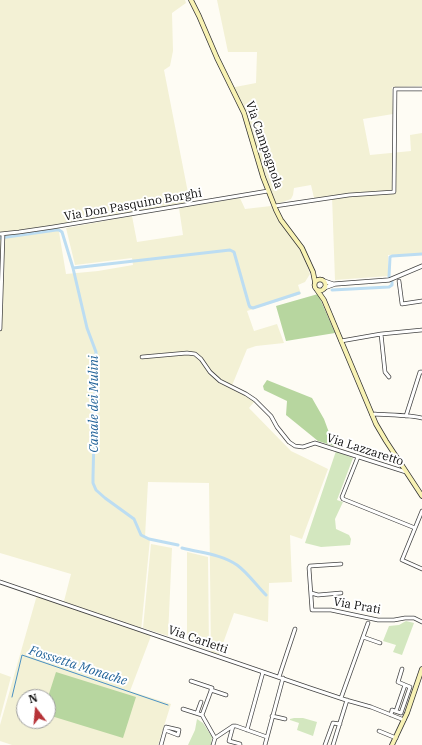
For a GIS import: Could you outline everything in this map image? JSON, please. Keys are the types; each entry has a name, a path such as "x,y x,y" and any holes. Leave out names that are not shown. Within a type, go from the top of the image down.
{"main road":[{"name":"Via Campagnola","path":"191,0 244,113 268,191 281,220 302,248 316,277 322,280 325,284 324,300"},
{"name":"Via Campagnola","path":"313,272 315,288 324,300 379,430 422,496"},
{"path":"315,282 317,280 322,280"},
{"path":"317,290 324,288"},
{"path":"392,745 404,720 422,669"}],"street":[{"path":"275,206 349,195 394,192 395,89 422,89"},
{"name":"Via Don Pasquino Borghi","path":"2,236 268,191"},
{"path":"0,329 2,236"},
{"path":"324,288 335,284 388,280 422,266"},
{"path":"322,280 335,284"},
{"path":"399,281 402,304 422,301"},
{"path":"341,341 381,334 422,330"},
{"path":"381,334 386,372 389,377"},
{"name":"Via Lazzaretto","path":"142,357 187,353 195,354 201,359 210,372 220,381 255,400 271,416 276,426 289,442 295,446 302,447 315,443 406,472"},
{"path":"406,416 420,372 422,372"},
{"path":"372,415 378,414 422,418"},
{"path":"358,457 342,497 343,499 414,528"},
{"path":"422,511 402,560 422,569"},
{"path":"341,564 310,566 309,568 311,593 318,595 341,593"},
{"name":"Via Carletti","path":"0,582 263,672 371,707 404,720"},
{"name":"Via Prati","path":"311,593 312,610 331,610 378,620 414,618 422,622"},
{"path":"341,698 368,623"},
{"path":"264,745 295,629"},
{"path":"363,637 380,642"},
{"path":"391,715 392,710 396,712 405,685 398,682 402,669"},
{"path":"247,730 263,672"},
{"path":"191,681 212,688 211,690 226,695"},
{"path":"202,715 211,690"},
{"path":"333,745 347,700"},
{"path":"197,713 201,702"},
{"path":"183,709 202,715 215,738"},
{"path":"272,716 285,719"},
{"path":"325,745 333,723 340,724"},
{"path":"233,726 229,741 240,745"},
{"path":"213,745 215,738 233,726 267,737"},
{"path":"161,745 165,730"},
{"path":"379,731 396,738"}],"shaded area":[{"path":"0,0 185,0 186,3 172,13 173,51 170,66 164,70 190,203 58,226 66,274 98,271 133,265 132,258 75,265 66,228 132,216 137,242 183,235 179,208 240,198 245,209 271,206 274,202 244,117 230,88 256,83 257,52 228,52 217,0 422,0 422,86 392,87 393,114 363,119 370,155 411,151 410,135 422,133 422,254 388,255 388,276 335,280 332,196 314,198 311,185 294,188 291,199 272,206 278,219 302,253 310,274 305,282 298,285 301,294 247,311 254,331 277,324 284,343 256,346 247,349 231,388 242,392 255,401 249,408 291,451 328,469 302,539 290,535 292,582 269,583 268,622 234,613 218,657 211,655 209,483 148,482 145,537 150,539 141,631 151,636 130,691 171,704 158,745 12,745 0,741 0,725 37,595 63,605 71,574 0,553"},
{"path":"151,544 172,548 168,636 143,628"},
{"path":"187,552 208,557 209,650 187,642"},
{"path":"0,673 11,677 0,718"}],"green space":[{"path":"318,294 335,333 286,341 276,306"},
{"path":"267,380 312,398 324,419 334,446 318,441 286,415 287,401 264,390 263,386"},
{"path":"336,451 353,458 337,500 343,502 335,519 336,529 349,535 351,539 350,545 321,547 305,543"},
{"path":"406,621 414,623 402,655 393,652 396,645 383,641 389,626 399,625"},
{"path":"56,672 136,697 123,738 56,717 56,689 51,689"},
{"path":"294,718 303,718 317,722 313,736 297,730 299,723 290,720"},
{"path":"197,719 203,723 212,737 211,745 188,745 195,730"}],"waterway":[{"name":"Canale dei Mulini","path":"0,238 56,230 62,232 73,268 87,328 96,352 93,483 96,490 105,498 134,519 141,535 149,539 178,545"},
{"path":"73,268 230,250 234,252 250,307 253,308 299,293"},
{"path":"389,277 390,257 422,254"},
{"path":"332,290 389,287 392,285 392,282"},
{"name":"Canale dei Mulini","path":"182,548 218,556 231,561 245,572 266,595"},
{"name":"Fosssetta Monache","path":"12,697 22,655 168,705"}]}
